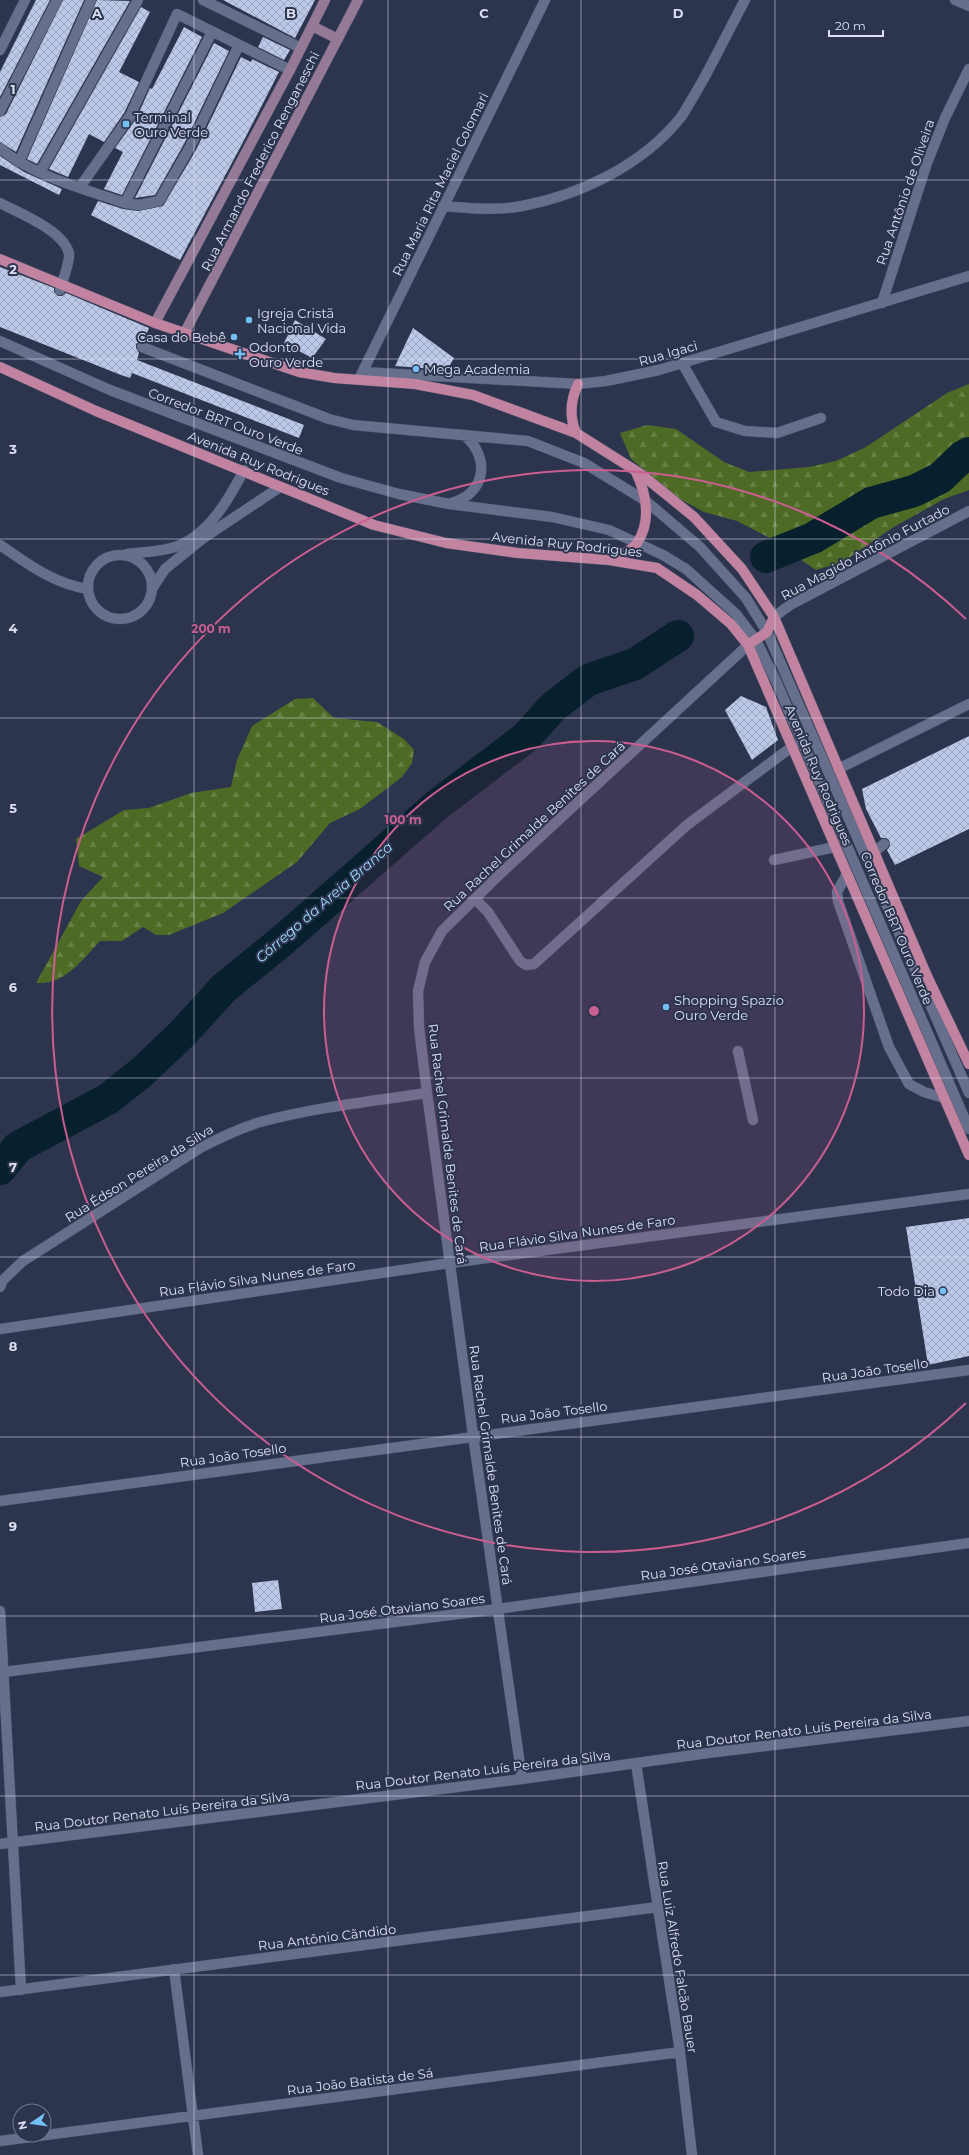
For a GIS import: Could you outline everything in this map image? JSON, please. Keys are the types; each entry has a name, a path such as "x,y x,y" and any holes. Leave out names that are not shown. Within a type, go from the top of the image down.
{"main road":[{"name":"Rua Armando Frederico Renganeschi","path":"155,323 290,70 324,0"},
{"name":"Rua Armando Frederico Renganeschi","path":"184,334 358,0"},
{"path":"312,26 338,39"},
{"name":"Avenida Ruy Rodrigues","path":"0,259 61,288 184,334 300,372 318,376 360,376 415,384 473,395 576,433 635,470 694,517 742,569 774,616 927,976 969,1064"},
{"name":"Avenida Ruy Rodrigues","path":"0,367 96,411 244,470 280,487 374,525 446,543 518,553 609,560 657,568 697,594 752,642 835,847 969,1155"},
{"path":"576,433 572,424 571,403 578,384"},
{"path":"609,560 626,552 637,543 646,520 646,501 642,485 635,470"},
{"path":"752,642 767,632 774,616"}],"street":[{"path":"0,50 25,0"},
{"path":"0,111 57,0"},
{"path":"19,162 91,0"},
{"path":"40,172 138,0"},
{"path":"203,0 301,48"},
{"name":"Rua Maria Rita Maciel Colomari","path":"360,376 545,0"},
{"path":"443,206 490,209 522,206 578,189 604,178 644,154 681,117 703,80 745,0"},
{"path":"955,0 969,6"},
{"path":"80,187 130,116 177,14 290,70"},
{"path":"125,203 212,32"},
{"path":"0,148 19,162 40,172 125,203 139,206 158,201 190,147 239,45"},
{"name":"Rua Antônio de Oliveira","path":"882,303 927,163 945,118 969,70"},
{"path":"0,203 54,233 64,243 69,255 61,288"},
{"name":"Rua Igaci","path":"360,376 578,384 621,378 682,363 969,276"},
{"name":"Corredor BRT Ouro Verde","path":"0,341 110,390 341,478 399,494 449,504 552,517 608,530 663,555 686,569 736,614 779,689 969,1129"},
{"name":"Corredor BRT Ouro Verde","path":"142,347 329,419 353,425 528,441 584,463 646,501 700,547 746,598 767,632 969,1093"},
{"path":"682,363 716,422 745,432 777,434 821,418"},
{"path":"449,504 465,498 472,492 480,478 482,470 476,446 464,435"},
{"path":"122,554 132,556 147,570 151,579 152,589 150,600 144,609 125,619 115,619 96,609 90,600 88,589 89,578 93,568 101,560 110,556 122,554 176,547 190,539 205,527 232,494 244,470"},
{"path":"152,589 165,569 202,539 280,487"},
{"name":"Rua Magido Antônio Furtado","path":"774,616 790,605 969,511"},
{"path":"0,545 54,580 70,587 88,589"},
{"name":"Rua Rachel Grimalde Benites de Cará","path":"522,1779 473,1436 427,1093 419,1027 418,991 425,962 442,931 500,874 752,642"},
{"path":"838,769 969,704"},
{"path":"475,898 488,912 520,961 526,965 534,964 686,825 793,746"},
{"path":"874,852 884,844"},
{"path":"774,860 835,847"},
{"path":"847,874 837,892 838,901 889,1047 909,1084 924,1092 944,1098"},
{"path":"738,1051 753,1120"},
{"name":"Rua Édson Pereira da Silva","path":"0,1287 3,1280 23,1261 200,1148 228,1134 264,1121 306,1111 427,1093"},
{"name":"Rua Flávio Silva Nunes de Faro","path":"0,1329 450,1263 969,1194"},
{"name":"Rua João Tosello","path":"0,1500 969,1370"},
{"name":"Rua José Otaviano Soares","path":"4,1672 497,1608 969,1543"},
{"path":"0,1611 21,1990"},
{"name":"Rua Doutor Renato Luís Pereira da Silva","path":"0,1844 522,1779 969,1721"},
{"name":"Rua Luiz Alfredo Falcão Bauer","path":"636,1763 680,2052 692,2155"},
{"name":"Rua Antônio Cãndido","path":"0,1992 658,1907"},
{"path":"174,1969 198,2155"},
{"name":"Rua João Batista de Sá","path":"0,2141 680,2052"}],"green space":[{"path":"969,384 969,490 944,499 892,528 843,562 816,570 768,537 737,521 704,512 678,498 631,459 620,433 647,425 676,429 724,462 749,472 809,467 836,461 866,447 947,393"},
{"path":"313,698 334,718 377,722 404,739 414,750 412,763 402,777 360,809 330,823 297,862 223,913 169,935 156,935 143,927 122,941 100,941 79,964 64,976 46,983 36,983 81,901 103,877 79,866 76,839 124,810 149,808 191,793 231,787 237,760 252,726 295,699"}],"building":[{"path":"36,0 50,0 0,97 0,72"},
{"path":"63,0 84,0 16,152 0,142 0,117 6,114"},
{"path":"97,0 130,1 37,164 27,159"},
{"path":"223,0 315,0 295,38"},
{"path":"141,7 150,12 119,72 139,82 124,113 104,142 89,134 68,177 49,169"},
{"path":"184,27 202,37 122,195 104,189 123,152 115,148 136,119 150,88 152,89"},
{"path":"263,37 290,50 284,60 258,47"},
{"path":"214,43 229,51 184,144 155,195 135,198"},
{"path":"241,57 251,62 252,59 279,72 180,260 91,215 98,201 123,209 138,211 163,206 196,150"},
{"path":"0,156 24,172 62,189 59,195 0,165"},
{"path":"0,267 54,288 54,292 58,296 62,296 66,293 149,328 144,341 136,344 136,348 139,353 137,360 304,425 299,438 132,373 130,378 121,375 0,327"},
{"path":"295,320 326,339 312,358 284,343"},
{"path":"413,328 454,358 447,370 395,366"},
{"path":"741,696 766,707 778,740 752,760 725,710"},
{"path":"969,736 969,829 895,865 887,850 890,846 889,840 886,838 881,838 866,809 862,789"},
{"name":"Todo Dia","path":"969,1218 969,1356 928,1365 906,1227"},
{"path":"278,1580 282,1609 255,1612 252,1583"}],"waterway":[{"name":"Córrego da Areia Branca","path":"766,557 813,538 871,503 914,491 940,478 962,457 969,453"},
{"name":"Córrego da Areia Branca","path":"0,1169 18,1147 108,1099 142,1072 182,1034 224,988 283,940 437,805 525,738 553,707 588,680 635,664 678,636"}],"place":[{"name":"Terminal Ouro Verde","path":"126,124"},
{"name":"Igreja Cristã Nacional Vida","path":"249,320"},
{"name":"Casa do Bebê","path":"234,337"},
{"name":"Odonto Ouro Verde","path":"240,354"},
{"name":"Mega Academia","path":"416,369"},
{"name":"Shopping Spazio Ouro Verde","path":"666,1007"},
{"name":"Todo Dia","path":"943,1291"}]}
